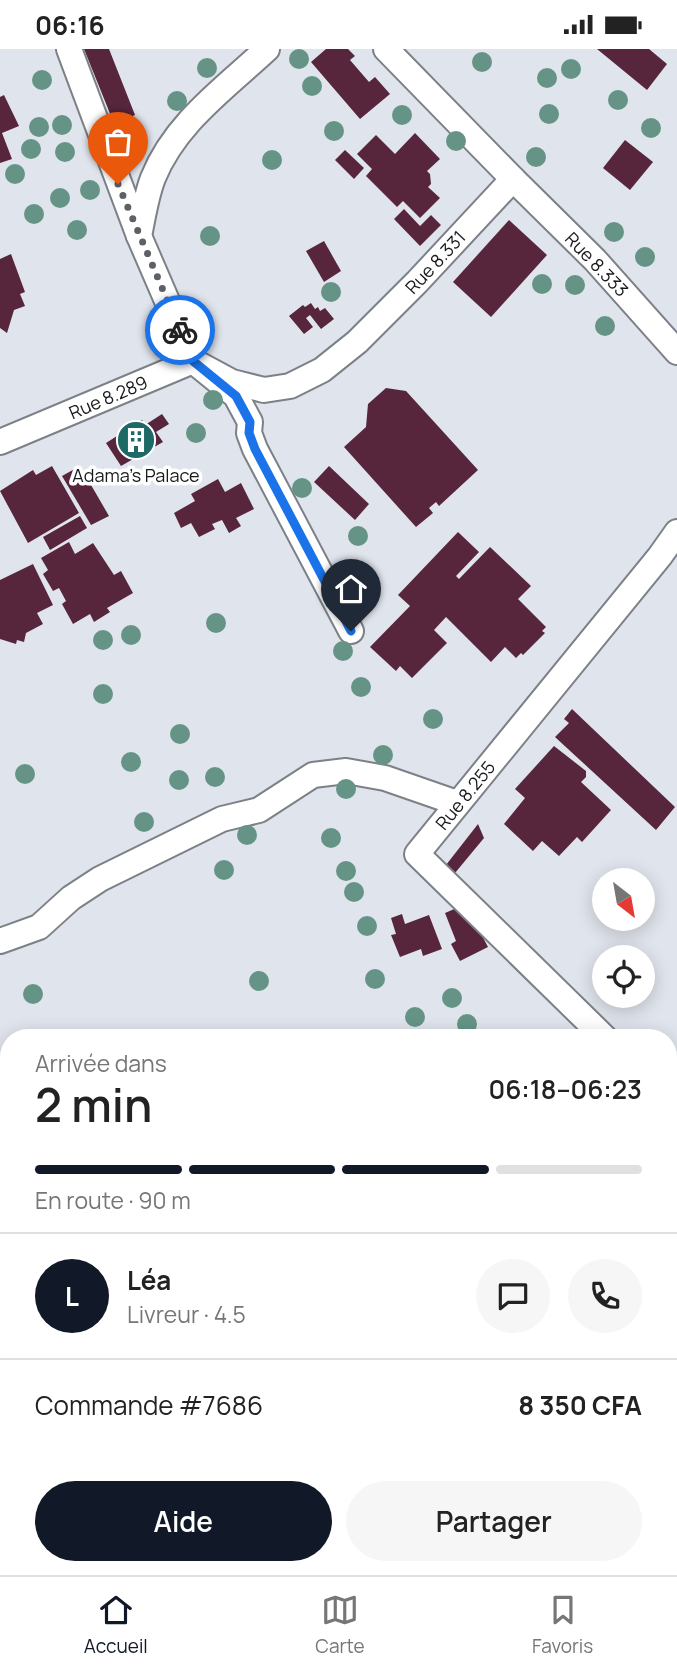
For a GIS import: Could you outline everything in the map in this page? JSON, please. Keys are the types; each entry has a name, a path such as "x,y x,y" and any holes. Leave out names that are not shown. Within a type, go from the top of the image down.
{"street":[{"path":"69,49 139,236 193,361 236,396 250,422 249,433 255,449 351,631"},
{"path":"139,236 153,179 171,143 187,123 267,49"},
{"path":"386,49 513,179"},
{"name":"Rue 8.333","path":"513,179 595,260 677,352"},
{"name":"Rue 8.331","path":"193,361 232,382 264,390 289,386 322,370 357,342 513,179"},
{"name":"Rue 8.289","path":"0,442 193,361"},
{"name":"Rue 8.255","path":"596,1029 417,854 677,532"},
{"path":"0,941 39,927 71,898 100,879 222,819 259,810 313,775 346,771 385,778 457,803"}],"building":[{"path":"84,49 109,49 135,115 118,122 117,119 113,121"},
{"path":"326,49 348,49 355,56 350,60 369,82 375,77 390,94 360,119 311,62"},
{"path":"597,49 649,49 667,64 647,90"},
{"path":"4,95 19,126 2,133 12,159 0,163 0,97"},
{"path":"415,133 440,159 427,171 431,184 428,187 440,198 420,218 403,201 397,207 366,176 372,169 357,154 376,135 395,154"},
{"path":"625,140 653,162 630,190 603,168"},
{"path":"345,150 364,168 354,179 335,160"},
{"path":"404,209 420,226 431,215 441,225 420,246 394,219"},
{"path":"509,220 547,255 491,317 453,282"},
{"path":"324,241 341,271 324,282 306,251"},
{"path":"11,254 25,292 20,294 25,306 14,310 7,333 0,328 0,259"},
{"path":"311,303 320,311 325,308 334,319 321,329 310,315 306,318 313,327 304,334 289,316 303,305 305,307"},
{"path":"386,388 406,391 478,470 439,506 436,502 429,508 433,513 416,527 344,447 366,427 368,404"},
{"name":"Adama's Palace","path":"162,414 169,424 156,432 163,442 121,466 106,443 142,420 145,425"},
{"path":"52,466 79,513 28,543 0,491 33,470 36,475"},
{"path":"80,466 109,516 91,525 62,476"},
{"path":"329,466 369,504 355,520 314,482"},
{"path":"218,479 225,492 241,483 254,509 236,518 241,526 229,533 222,520 212,524 215,529 199,537 191,523 181,528 174,513 195,501 191,494"},
{"path":"80,516 87,528 50,550 43,537"},
{"path":"458,532 479,552 456,576 459,579 490,547 531,586 518,599 546,627 542,631 545,633 523,655 521,653 516,658 505,647 491,662 446,617 434,630 447,643 412,678 400,666 396,671 370,647 410,606 398,595"},
{"path":"69,542 75,554 93,543 114,575 121,571 133,593 107,608 110,612 94,622 90,614 73,624 62,604 66,601 59,588 53,591 43,574 48,570 41,558"},
{"path":"33,564 53,605 37,613 43,624 26,633 24,642 17,640 16,644 0,639 0,580"},
{"path":"572,709 675,807 656,830 555,737 569,723 564,719"},
{"path":"554,746 586,771 586,777 581,782 611,810 582,842 577,837 559,856 542,841 533,851 504,824 525,798 515,789"},
{"path":"478,824 484,838 455,873 446,865"},
{"path":"459,907 479,930 488,947 460,961 451,944 456,941 445,913"},
{"path":"402,914 405,924 429,915 442,949 423,956 421,949 400,957 391,935 396,934 391,918"}],"way so far":[{"path":"118,184 180,330"}],"place":[{"name":"Adama's Palace","path":"136,440"}],"route":[{"path":"180,330 193,361 236,396 250,422 249,433 255,449 351,631"}]}
